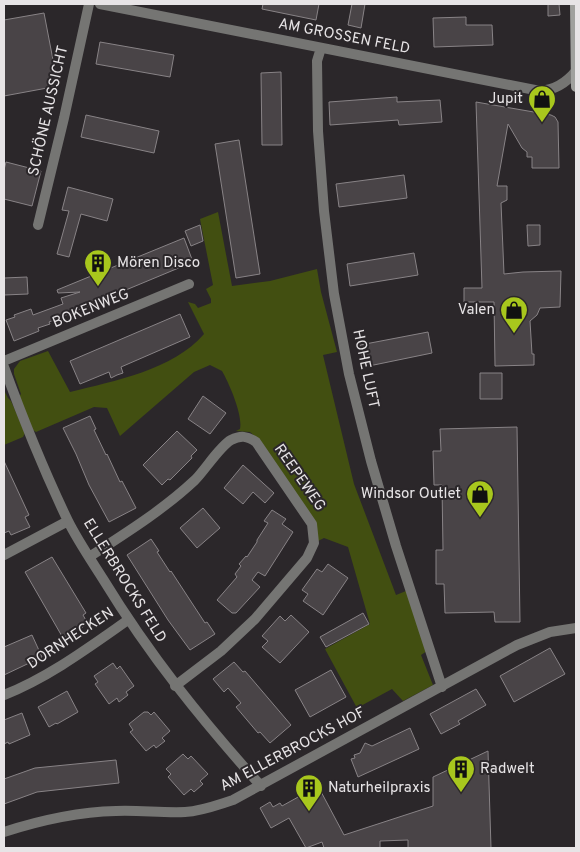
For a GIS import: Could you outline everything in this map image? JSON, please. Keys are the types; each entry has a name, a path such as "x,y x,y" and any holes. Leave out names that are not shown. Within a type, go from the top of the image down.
{"street":[{"name":"SCHÖNE AUSSICHT","path":"38,225 89,4"},
{"name":"AM GROSSEN FELD","path":"100,4 532,90 552,89 567,81 576,70"},
{"path":"575,4 576,87"},
{"name":"HOHE LUFT","path":"321,48 317,62 318,131 324,211 334,294 349,374 371,461 396,546 442,687"},
{"name":"BOKENWEG","path":"4,361 189,284"},
{"name":"ELLERBROCKS FELD","path":"4,367 20,412 68,521 89,557 128,620 175,686 207,726 260,786"},
{"name":"REEPEWEG","path":"89,557 159,510 196,479 229,441 240,436 247,436 256,442 312,524 314,543 307,558 295,573 255,619 221,651 175,686"},
{"path":"4,556 68,521"},
{"name":"DORNHECKEN","path":"4,695 22,688 72,660 128,620"},
{"name":"AM ELLERBROCKS HOF","path":"4,832 49,818 88,812 186,812 211,808 233,800 260,786 517,645 559,629 576,628"}],"green space":[{"path":"218,212 232,286 270,281 317,269 337,352 323,355 354,484 396,595 406,591 427,651 421,655 433,685 403,701 392,689 357,708 325,649 370,624 348,547 324,538 318,541 257,438 250,432 236,431 240,429 239,416 232,391 222,371 210,365 194,372 120,436 107,408 94,407 36,432 33,430 19,397 21,394 14,369 20,361 48,351 70,392 124,378 160,365 176,357 204,334 188,302 195,304 198,308 211,303 206,289 213,285 200,219"},
{"path":"4,390 25,433 23,437 4,445"}],"building":[{"path":"263,4 319,4 316,20 262,9"},
{"path":"352,4 365,4 361,28 348,25"},
{"path":"548,4 559,4 560,15 548,16"},
{"path":"44,13 58,86 4,96 4,20"},
{"path":"466,17 466,25 492,25 493,45 434,47 433,18"},
{"path":"100,42 174,55 170,77 96,64"},
{"path":"281,72 282,145 262,145 261,73"},
{"path":"397,97 397,102 440,100 442,122 399,125 398,120 330,125 329,102"},
{"path":"476,102 551,115 558,122 559,168 532,168 532,157 527,157 527,152 522,148 508,124 497,186 507,186 507,200 501,203 504,274 561,271 560,307 540,308 537,315 530,321 534,365 495,366 494,302 464,302 464,288 482,288"},
{"path":"86,115 159,131 154,153 81,137"},
{"path":"239,140 260,274 236,278 215,144"},
{"path":"6,162 41,171 32,206 4,199 4,170"},
{"path":"404,175 407,198 339,207 336,184"},
{"path":"68,187 113,199 107,221 81,214 69,257 57,254 69,211 62,210"},
{"path":"200,225 203,241 191,246 185,231"},
{"path":"527,225 540,225 540,245 528,246"},
{"path":"184,238 193,262 49,322 50,324 38,328 39,331 14,341 6,320 15,317 14,315 31,309 33,315 63,304 61,298 80,292 58,293 57,290"},
{"path":"414,253 418,275 350,286 347,264"},
{"path":"27,277 28,294 4,295 4,278"},
{"path":"180,314 190,337 121,367 123,373 111,378 109,372 80,384 70,361"},
{"path":"428,332 432,353 364,367 360,345"},
{"path":"480,373 502,373 502,399 480,399"},
{"path":"203,396 226,413 210,434 188,419"},
{"path":"90,416 96,429 94,430 106,455 136,508 109,522 89,485 63,428"},
{"name":"Windsor Outlet","path":"517,427 520,622 495,622 494,612 445,613 444,584 436,584 436,550 443,550 442,485 434,485 433,451 441,451 440,429"},
{"path":"177,431 197,450 191,456 192,458 170,480 168,479 162,485 143,465"},
{"path":"4,461 29,515 25,517 30,527 11,535 9,531 4,533"},
{"path":"243,465 274,493 265,503 253,492 243,504 224,488"},
{"path":"203,508 220,528 197,548 180,528"},
{"path":"272,510 286,519 282,524 293,532 265,576 258,572 252,580 260,587 236,613 232,613 217,600 237,577 235,574 241,566 239,564 247,557 257,542 268,523 264,521"},
{"path":"151,539 170,572 205,623 207,622 215,634 190,650 168,620 127,555"},
{"path":"52,557 86,613 83,615 88,624 63,638 25,572"},
{"path":"328,564 348,578 323,615 303,601 308,594 302,590 317,569 322,572"},
{"path":"363,613 369,624 326,647 320,637"},
{"path":"291,615 309,632 280,663 262,647 268,641 262,636 280,616 285,621"},
{"path":"32,635 42,657 4,675 4,647"},
{"path":"550,648 565,674 514,702 500,676"},
{"path":"234,662 243,672 245,671 291,725 270,743 260,732 258,733 236,707 241,703 228,688 224,692 213,679"},
{"path":"113,663 117,669 120,666 134,686 126,692 128,695 119,702 117,698 109,704 95,684 98,682 94,676"},
{"path":"331,670 346,697 310,717 295,690"},
{"path":"476,689 486,705 458,721 460,724 441,734 430,714"},
{"path":"67,691 78,712 49,727 38,707"},
{"path":"144,712 148,712 151,715 154,712 170,731 162,738 165,741 156,748 154,745 146,751 130,732 133,730 129,724"},
{"path":"22,713 30,735 9,744 8,742 4,744 4,720"},
{"path":"410,728 419,749 358,777 351,759 355,758 354,755 360,753 365,743 372,746"},
{"name":"Radwelt","path":"488,751 491,848 408,848 408,840 380,841 380,848 324,848 322,842 306,848 289,818 271,828 260,808 270,802 273,807 280,803 282,806 318,786 344,835 433,806 433,777"},
{"path":"183,754 188,759 191,756 208,774 200,781 203,784 194,792 191,789 184,795 168,777 171,774 166,769"},
{"path":"116,760 119,783 37,792 4,804 4,779 35,768"}],"place":[{"name":"Jupit","path":"542,123"},
{"name":"Mören Disco","path":"98,287"},
{"name":"Valen","path":"514,334"},
{"name":"Windsor Outlet","path":"480,518"},
{"name":"Radwelt","path":"461,793"},
{"name":"Naturheilpraxis","path":"309,812"}]}
